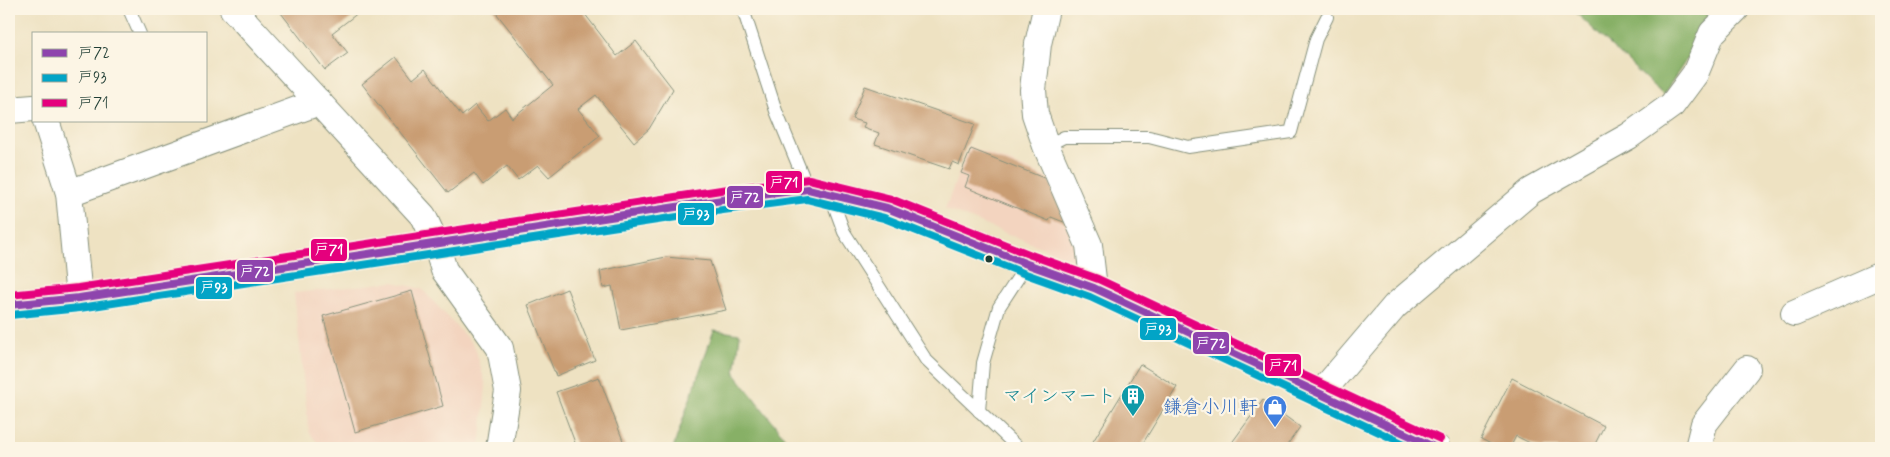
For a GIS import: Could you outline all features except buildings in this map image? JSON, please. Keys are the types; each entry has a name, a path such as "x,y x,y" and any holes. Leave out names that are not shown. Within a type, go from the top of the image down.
{"street":[{"path":"233,9 423,216 436,244 444,270 500,348 508,391 499,448"},
{"path":"1046,9 1038,44 1033,90 1035,114 1046,146 1089,245 1094,288"},
{"path":"1320,394 1395,306 1531,191 1629,136 1672,105 1695,74 1712,33 1736,9"},
{"path":"69,193 319,102"},
{"path":"9,110 32,108"},
{"path":"46,122 69,193 79,298"},
{"path":"9,305 79,298 436,244 475,236 702,203 819,192 887,208 1027,264 1094,288 1436,448"},
{"path":"1794,314 1881,275"},
{"path":"1698,448 1704,424 1747,369"}],"lane":[{"path":"129,9 139,32"},
{"path":"742,9 776,111 819,192 844,232 926,360 1018,448"},
{"path":"1046,146 1064,137 1149,137 1188,147 1291,132 1316,39 1328,17"},
{"path":"979,411 983,363 998,307 1027,264"}],"shaded area":[{"path":"969,146 1051,179 1081,248 1071,259 945,209"},
{"path":"393,282 422,289 475,347 486,386 480,448 314,448 319,445 309,432 294,293"}],"green space":[{"path":"1572,9 1724,9 1715,17 1663,95"},
{"path":"714,330 740,334 735,374 793,448 673,448"}],"transit line":[{"name":"戸71","path":"9,295 78,288 721,190 809,179 891,199 1031,255 1098,279 1440,439"},
{"name":"戸72","path":"9,305 79,298 722,200 808,189 887,208 1027,264 1094,288 1436,448"},
{"name":"戸93","path":"10,315 80,308 723,210 807,199 884,218 1023,273 1090,297 1413,448"}],"place":[{"name":"マインマート","path":"1133,417"},
{"name":"鎌倉小川軒","path":"1275,428"}]}
